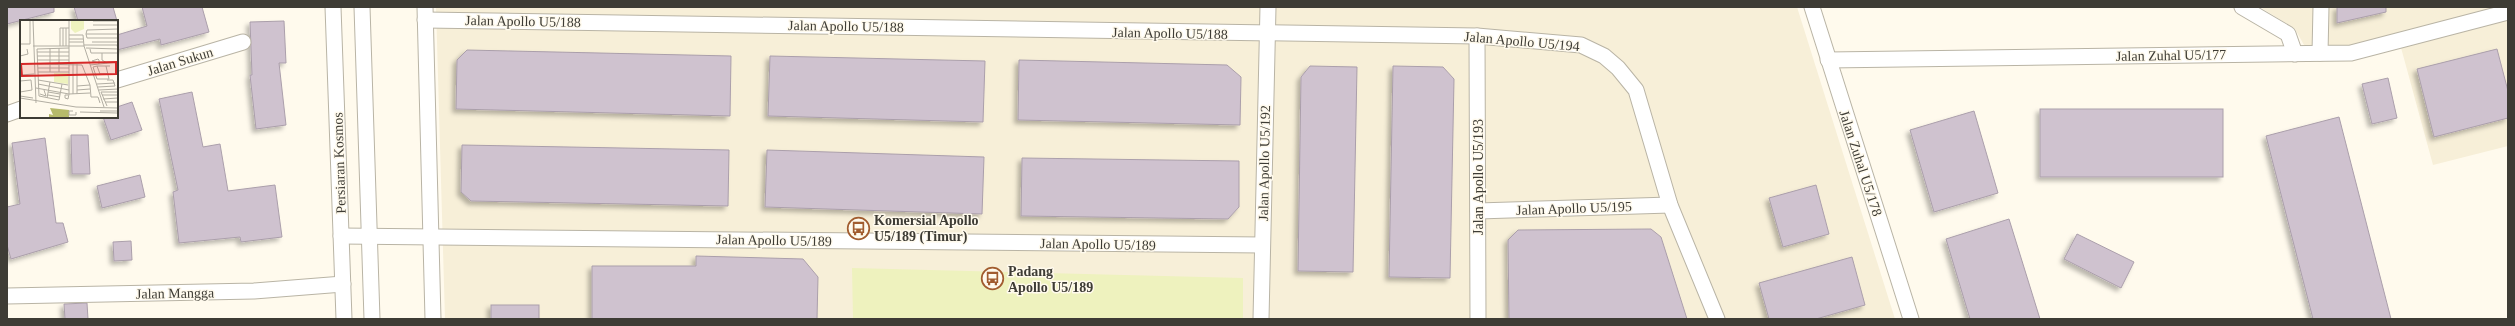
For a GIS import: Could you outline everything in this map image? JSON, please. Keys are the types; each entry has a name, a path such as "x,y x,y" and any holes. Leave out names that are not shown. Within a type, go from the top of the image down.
{"street":[{"name":"Persiaran Kosmos","path":"333,7 344,319"},
{"name":"Persiaran Kosmos","path":"362,7 372,319"},
{"name":"Jalan Apollo U5/192","path":"1261,319 1268,7"},
{"name":"Jalan Zuhal U5/178","path":"1812,7 1911,319"},
{"path":"2242,7 2288,34 2295,54"},
{"path":"2320,53 2321,7"},
{"name":"Jalan Zuhal U5/177","path":"1828,60 2351,53 2508,12"},
{"name":"Jalan Apollo U5/188","path":"425,14 750,24 1268,34"},
{"path":"425,14 433,319"},
{"name":"Jalan Apollo U5/194","path":"1268,34 1477,36 1581,44 1604,56 1618,68 1636,90 1670,205 1717,319"},
{"name":"Jalan Apollo U5/193","path":"1477,36 1478,319"},
{"name":"Jalan Sukun","path":"118,80 243,42"},
{"path":"7,114 20,109"},
{"name":"Jalan Apollo U5/195","path":"1478,211 1670,205"},
{"name":"Jalan Apollo U5/189","path":"341,236 1262,246"},
{"name":"Jalan Mangga","path":"7,296 254,292 343,284"}],"shaded area":[{"path":"436,7 1797,7 1895,319 445,319"},
{"path":"2260,7 2508,7 2508,146 2433,165 2397,33 2350,45 2304,45 2295,29"}],"green space":[{"path":"852,268 1243,278 1243,319 853,319"}],"building":[{"path":"7,7 54,7 54,12 7,24"},
{"path":"74,7 113,7 117,20 78,20"},
{"path":"142,7 202,7 209,32 161,45 160,39 118,50 118,35 147,26"},
{"path":"2337,7 2386,7 2386,12 2337,23"},
{"path":"284,21 286,63 279,63 286,125 256,129 250,75 252,75 250,22"},
{"path":"2497,49 2508,91 2508,118 2434,137 2417,69"},
{"path":"467,50 731,56 730,116 456,109 457,60"},
{"path":"770,56 985,61 983,122 768,116"},
{"path":"1019,60 1227,65 1241,77 1240,125 1018,120"},
{"path":"1310,66 1357,67 1353,272 1298,271 1301,77"},
{"path":"1393,66 1443,67 1454,79 1450,278 1389,277"},
{"path":"2388,78 2397,118 2372,124 2362,84"},
{"path":"192,92 203,147 220,144 228,191 275,185 282,237 241,242 240,237 179,243 173,192 178,190 159,99"},
{"path":"132,102 142,130 111,140 103,118 118,118 118,107"},
{"path":"2040,109 2223,109 2223,177 2040,177"},
{"path":"1974,111 1998,193 1934,212 1910,130"},
{"path":"2339,117 2391,319 2313,319 2266,136"},
{"path":"71,135 88,135 90,174 72,174"},
{"path":"45,138 56,223 63,223 68,242 11,259 7,245 7,207 20,204 12,143"},
{"path":"462,145 729,150 728,206 471,201 461,192"},
{"path":"767,150 984,157 982,214 765,207"},
{"path":"1022,158 1239,161 1239,207 1228,219 1021,216"},
{"path":"140,175 145,197 102,208 97,186"},
{"path":"1816,185 1829,234 1783,247 1769,198"},
{"path":"2009,219 2040,319 1970,319 1946,239"},
{"path":"1651,229 1661,237 1687,319 1509,319 1508,240 1518,230"},
{"path":"2077,234 2134,262 2121,288 2064,259"},
{"path":"131,241 132,260 114,261 113,242"},
{"path":"696,256 803,259 818,277 817,319 592,319 592,266 696,266"},
{"path":"1852,257 1865,305 1816,319 1769,319 1759,283"},
{"path":"87,303 88,319 65,319 64,304"},
{"path":"491,305 539,305 539,319 491,319"}],"place":[{"name":"Komersial Apollo U5/189 (Timur)","path":"858,228"},
{"name":"Padang Apollo U5/189","path":"992,279"}]}
